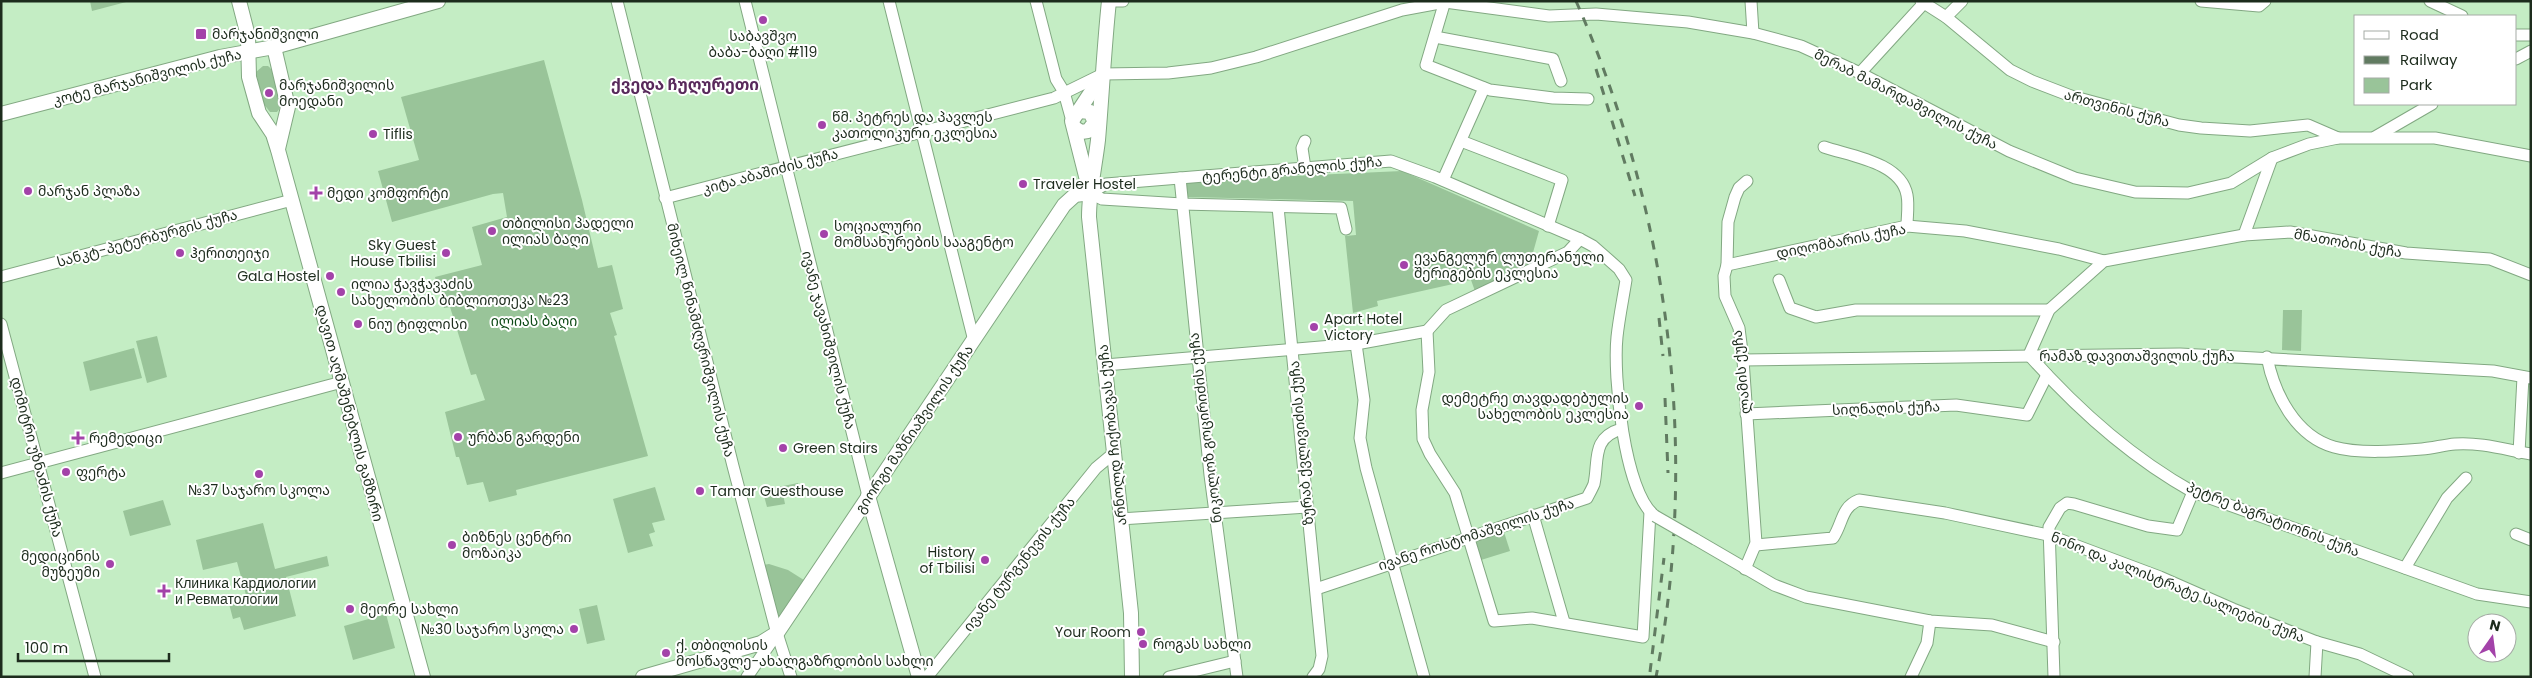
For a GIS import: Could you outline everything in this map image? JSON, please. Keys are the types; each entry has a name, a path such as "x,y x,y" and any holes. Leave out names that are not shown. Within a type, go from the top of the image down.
{"main road":[{"path":"239,1 247,30 249,77 259,113 264,121 278,124 285,119 288,107 274,47"},
{"name":"კოტე მარჯანიშვილის ქუჩა","path":"1,114 248,51 274,47 438,1"},
{"path":"1090,177 1103,74 1109,1"},
{"path":"1090,177 1082,162 1075,120 1103,74"},
{"path":"1075,120 1090,112 1094,118 1096,131"},
{"name":"დავით აღმაშენებლის გამზირი","path":"278,150 285,119"},
{"path":"1075,120 1085,132 1096,131"},
{"name":"დავით აღმაშენებლის გამზირი","path":"264,121 273,134 278,150 423,677"},
{"name":"არნოლდ ჩიქობავას ქუჩა","path":"1090,177 1089,213 1131,613 1132,677"},
{"name":"გიორგი მაზნიაშვილის ქუჩა","path":"777,633 1064,205 1075,196 1090,177"},
{"path":"1075,196 1090,193"},
{"path":"1075,196 1082,200 1089,213"},
{"name":"ივანე ჯავახიშვილის ქუჩა","path":"868,496 919,677"},
{"path":"643,677 761,643 777,633"}],"street":[{"name":"მიხეილ წინამძღვრიშვილის ქუჩა","path":"617,1 665,198 777,633 792,677"},
{"name":"ივანე ჯავახიშვილის ქუჩა","path":"745,1 868,496"},
{"path":"889,1 974,341"},
{"path":"1036,1 1056,79 1064,92 1075,120"},
{"path":"1109,1 1123,1"},
{"path":"1751,1 1753,33"},
{"path":"1946,16 1962,1"},
{"path":"2200,1 2259,6 2265,1"},
{"path":"2430,1 2460,15"},
{"path":"1445,2 1426,65 1484,88 1553,98 1588,99"},
{"name":"მერაბ მამარდაშვილის ქუჩა","path":"1103,74 1168,73 1212,68 1256,57 1402,10 1445,2 1550,16 1596,14 1688,22 1753,33 1801,46 1860,74 2009,151 2075,178 2135,192 2188,193 2231,183 2272,158 2309,144 2338,138 2374,137"},
{"path":"1860,74 1923,2"},
{"name":"ართვინის ქუჩა","path":"1923,2 1946,16 2010,70 2032,81 2080,99 2179,125 2250,131 2308,126 2338,138"},
{"path":"2517,35 2531,35"},
{"path":"1434,37 1553,59 1561,81"},
{"path":"2517,58 2531,51"},
{"name":"კიტა აბაშიძის ქუჩა","path":"665,198 1054,98 1103,74"},
{"path":"1443,180 1484,88"},
{"path":"2374,137 2430,105"},
{"path":"2374,137 2435,138 2531,156"},
{"path":"1305,141 1302,144 1302,148 1305,168"},
{"path":"1461,141 1562,180 1548,226"},
{"path":"1824,147 1880,165 1895,174 1904,185 1908,196 1907,226"},
{"path":"2244,235 2272,158"},
{"name":"ტერენტი გრანელის ქუჩა","path":"1090,193 1106,184 1391,161 1443,180 1580,240 1593,246 1619,268 1626,280 1617,339 1621,428"},
{"path":"1090,177 1106,184"},
{"name":"ნიკოლოზ გოცირიძის ქუჩა","path":"1180,178 1197,357 1215,514 1237,677"},
{"name":"ლამის ქუჩა","path":"1745,569 1756,545 1743,360 1739,328 1725,296 1724,276 1727,265 1728,222 1739,188 1747,181"},
{"name":"ტერენტი გრანელის ქუჩა","path":"1090,193 1102,199 1182,204 1341,208 1346,229"},
{"name":"სანკტ-პეტერბურგის ქუჩა","path":"1,277 292,200"},
{"name":"ზურაბ ქვლივიძის ქუჩა","path":"1278,207 1322,656 1319,669 1313,677"},
{"name":"დიღომბარის ქუჩა","path":"1727,265 1907,226 1965,231 2059,249 2104,261"},
{"name":"მნათობის ქუჩა","path":"2104,261 2244,235 2290,232 2406,253 2490,258 2531,275"},
{"path":"1105,365 1356,344 1427,331 1446,310 1568,252 1580,240"},
{"path":"2029,355 2049,310 2104,261"},
{"path":"1779,280 1790,308 1816,317 1856,310 2049,310"},
{"name":"დიმიტრი უზნაძის ქუჩა","path":"1,324 95,677"},
{"path":"1427,331 1428,372 1422,410 1423,439 1430,454 1455,493 1494,621 1532,618 1564,622 1643,638 1653,514"},
{"path":"1356,344 1364,400 1360,438 1366,468 1424,677"},
{"name":"რამაზ დავითაშვილის ქუჩა","path":"1743,360 2180,354 2267,357 2493,371 2527,378"},
{"name":"პეტრე ბაგრატიონის ქუჩა","path":"2029,355 2047,375 2125,445 2166,477 2193,492 2477,594 2531,602"},
{"path":"2267,357 2272,382 2292,417 2322,442 2336,448 2376,450 2421,449 2457,444 2525,453 2527,378"},
{"name":"სიღნაღის ქუჩა","path":"1746,414 1956,405 2026,415 2047,375"},
{"path":"1,472 342,382"},
{"path":"1621,428 1636,484 1653,514 1774,585 1806,597 1930,621 1992,625 2054,642"},
{"name":"ივანე როსტომაშვილის ქუჩა","path":"1316,589 1392,561 1587,498 1594,484 1597,450 1612,431 1621,428"},
{"name":"ივანე ტურგენევის ქუჩა","path":"927,677 1096,468 1114,454"},
{"path":"2405,568 2447,498 2466,478"},
{"path":"2054,677 2048,535 2049,527 2060,508 2067,503 2148,526 2177,530 2193,492"},
{"name":"ნინო და კალისტრატე სალიების ქუჩა","path":"1756,545 1833,538 1844,511 1851,504 1859,500 1945,513 2048,535 2160,577 2233,610 2317,642 2360,654 2408,677"},
{"path":"1120,519 1307,507"},
{"path":"1533,515 1564,622"},
{"path":"2516,534 2531,540"},
{"path":"1911,677 1927,643 1930,621"},
{"name":"გიორგი მაზნიაშვილის ქუჩა","path":"747,677 777,633"},
{"path":"2315,677 2317,642"},
{"path":"1169,677 1235,661"}],"green space":[{"path":"90,1 130,1 92,11"},
{"name":"ილიას ბაღი","path":"544,60 582,200 598,268 612,265 623,309 610,313 617,335 614,336 648,456 516,490 517,495 489,502 483,482 467,485 459,457 456,457 445,412 485,400 476,374 471,375 450,307 444,308 435,277 482,265 472,227 507,217 503,193 493,194 392,222 378,171 419,160 401,97"},
{"path":"263,66 268,66 275,75 280,88 281,102 277,112 270,112 263,103 256,72"},
{"path":"1402,171 1539,231 1529,267 1476,294 1471,280 1377,301 1378,306 1353,313 1345,236 1356,235 1353,201 1187,197 1186,181"},
{"path":"2283,310 2302,310 2301,351 2282,350"},
{"path":"157,336 167,377 147,383 136,341"},
{"path":"134,348 142,378 90,391 83,362"},
{"path":"798,483 800,490 783,494 785,504 767,507 764,496 774,494 773,488"},
{"path":"655,487 665,520 652,523 655,532 649,534 653,546 628,553 613,499"},
{"path":"163,500 171,525 130,536 123,511"},
{"path":"263,523 275,569 327,556 329,566 286,577 296,616 244,630 240,617 233,619 228,600 246,595 237,562 203,570 196,540"},
{"path":"1503,529 1510,551 1481,560 1474,538"},
{"path":"769,564 788,570 807,582 782,618 778,618 763,565"},
{"path":"597,605 605,640 587,644 579,609"},
{"path":"386,614 395,648 353,660 344,626"}],"railway":[{"path":"1576,1 1608,81 1634,164 1654,248 1667,333 1675,419 1675,505 1669,591 1656,677"},
{"path":"1596,69 1635,196"},
{"path":"1659,318 1663,356"},
{"path":"1665,398 1668,473"},
{"path":"1650,672 1664,558"}],"place":[{"name":"საბავშვო ბაბა-ბაღი #119","path":"763,20"},
{"name":"მარჯანიშვილი","path":"201,34"},
{"name":"მარჯანიშვილის მოედანი","path":"269,93"},
{"name":"წმ. პეტრეს და პავლეს კათოლიკური ეკლესია","path":"822,125"},
{"name":"Tiflis","path":"373,134"},
{"name":"Traveler Hostel","path":"1023,184"},
{"name":"მარჯან პლაზა","path":"28,191"},
{"name":"მედი კომფორტი","path":"316,193"},
{"name":"თბილისი პადელი ილიას ბაღი","path":"492,231"},
{"name":"სოციალური მომსახურების სააგენტო","path":"824,234"},
{"name":"ჰერითეიჯი","path":"180,253"},
{"name":"Sky Guest House Tbilisi","path":"446,253"},
{"name":"ევანგელურ ლუთერანული შერიგების ეკლესია","path":"1404,265"},
{"name":"GaLa Hostel","path":"330,276"},
{"name":"ილია ჭავჭავაძის სახელობის ბიბლიოთეკა №23","path":"341,292"},
{"name":"ნიუ ტიფლისი","path":"358,324"},
{"name":"Apart Hotel Victory","path":"1314,327"},
{"name":"დემეტრე თავდადებულის სახელობის ეკლესია","path":"1639,406"},
{"name":"ურბან გარდენი","path":"458,437"},
{"name":"რემედიცი","path":"78,438"},
{"name":"Green Stairs","path":"783,448"},
{"name":"ფერტა","path":"66,472"},
{"name":"№37 საჯარო სკოლა","path":"259,474"},
{"name":"Tamar Guesthouse","path":"700,491"},
{"name":"ბიზნეს ცენტრი მოზაიკა","path":"452,545"},
{"name":"History of Tbilisi","path":"985,560"},
{"name":"მედიცინის მუზეუმი","path":"110,564"},
{"name":"Клиника Кардиологии и Ревматологии","path":"164,591"},
{"name":"მეორე სახლი","path":"350,609"},
{"name":"№30 საჯარო სკოლა","path":"574,629"},
{"name":"Your Room","path":"1141,632"},
{"name":"როგას სახლი","path":"1143,644"},
{"name":"ქ. თბილისის მოსწავლე-ახალგაზრდობის სახლი","path":"666,653"}],"district":[{"name":"ქვედა ჩუღურეთი","path":"685,84"}]}
